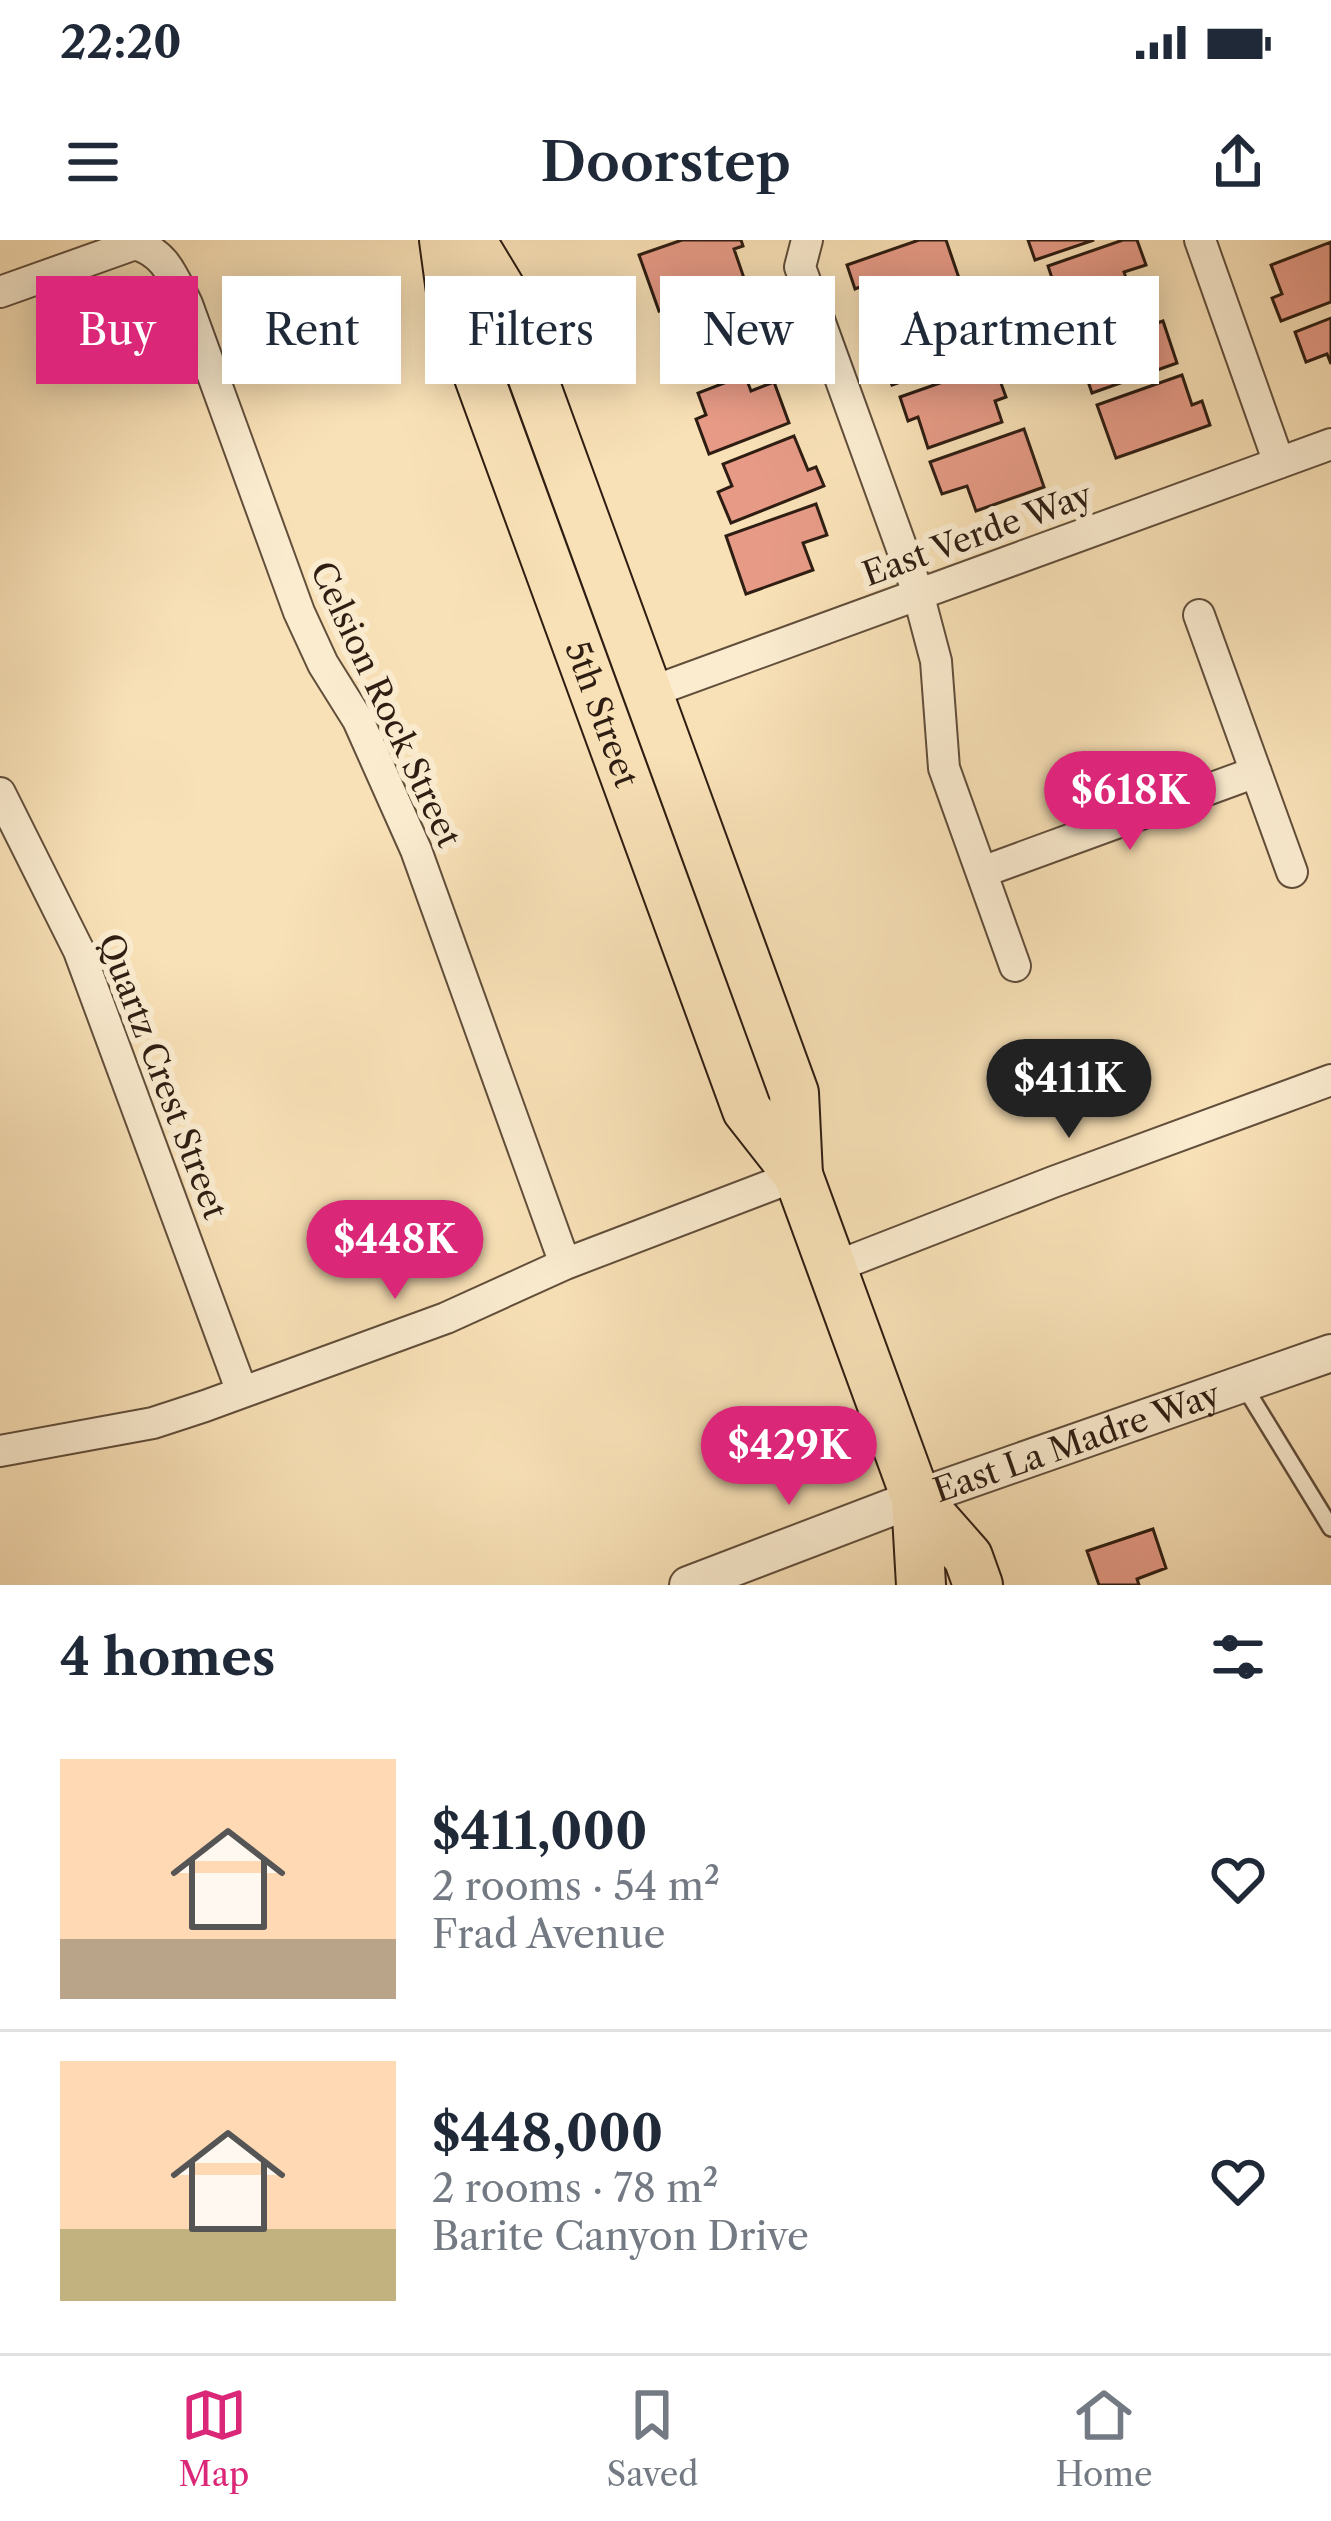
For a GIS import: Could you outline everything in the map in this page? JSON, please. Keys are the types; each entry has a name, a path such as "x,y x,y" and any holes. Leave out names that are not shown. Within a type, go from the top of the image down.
{"main road":[{"name":"5th Street","path":"444,240 453,306 747,1110 798,1174"},
{"name":"5th Street","path":"471,240 500,288 794,1093 798,1174 916,1498 921,1585"},
{"name":"5th Street","path":"916,1498 968,1557 978,1585"}],"street":[{"path":"807,240 800,267 918,592 936,662 944,768 1015,966"},
{"path":"1200,240 1279,463"},
{"name":"Celsion Rock Street","path":"0,292 135,244 165,260 187,304 299,612 322,664 367,737 416,850 565,1264"},
{"name":"East Verde Way","path":"648,693 1331,444"},
{"path":"1199,615 1292,872"},
{"path":"982,872 1256,772"},
{"name":"Quartz Crest Street","path":"0,794 80,951 242,1392"},
{"path":"832,1268 1331,1081"},
{"path":"0,1451 153,1423 446,1318 565,1264 798,1174"},
{"name":"East La Madre Way","path":"688,1585 916,1498 1331,1353"}],"lane":[{"path":"1243,1384 1331,1528"}],"building":[{"path":"682,240 741,240 743,246 734,249 743,276 660,276 659,311 639,255"},
{"path":"919,240 946,240 958,276 859,276 855,289 847,265"},
{"path":"1028,240 1094,240 1035,260"},
{"path":"1123,240 1137,240 1146,265 1124,272 1125,276 1051,276 1048,266"},
{"path":"1331,242 1331,302 1281,321 1272,298 1282,294 1271,265"},
{"path":"1331,318 1331,364 1327,354 1306,362 1295,332"},
{"path":"1163,321 1177,363 1159,369 1159,322"},
{"path":"1182,375 1192,405 1202,401 1210,425 1116,458 1097,405"},
{"path":"722,384 748,384 751,391 775,384 789,423 709,454 696,419 706,415 698,393"},
{"path":"937,384 1001,384 1006,397 995,401 1002,422 928,448 918,417 908,421 900,397"},
{"path":"1089,384 1118,384 1092,393"},
{"path":"1024,429 1044,487 976,511 967,486 942,494 930,462"},
{"path":"794,436 808,470 816,467 824,486 731,523 718,492 732,486 723,464"},
{"path":"816,504 827,535 803,543 813,570 746,594 726,536"},
{"path":"1153,1529 1166,1568 1137,1579 1139,1585 1099,1585 1087,1551"}]}
